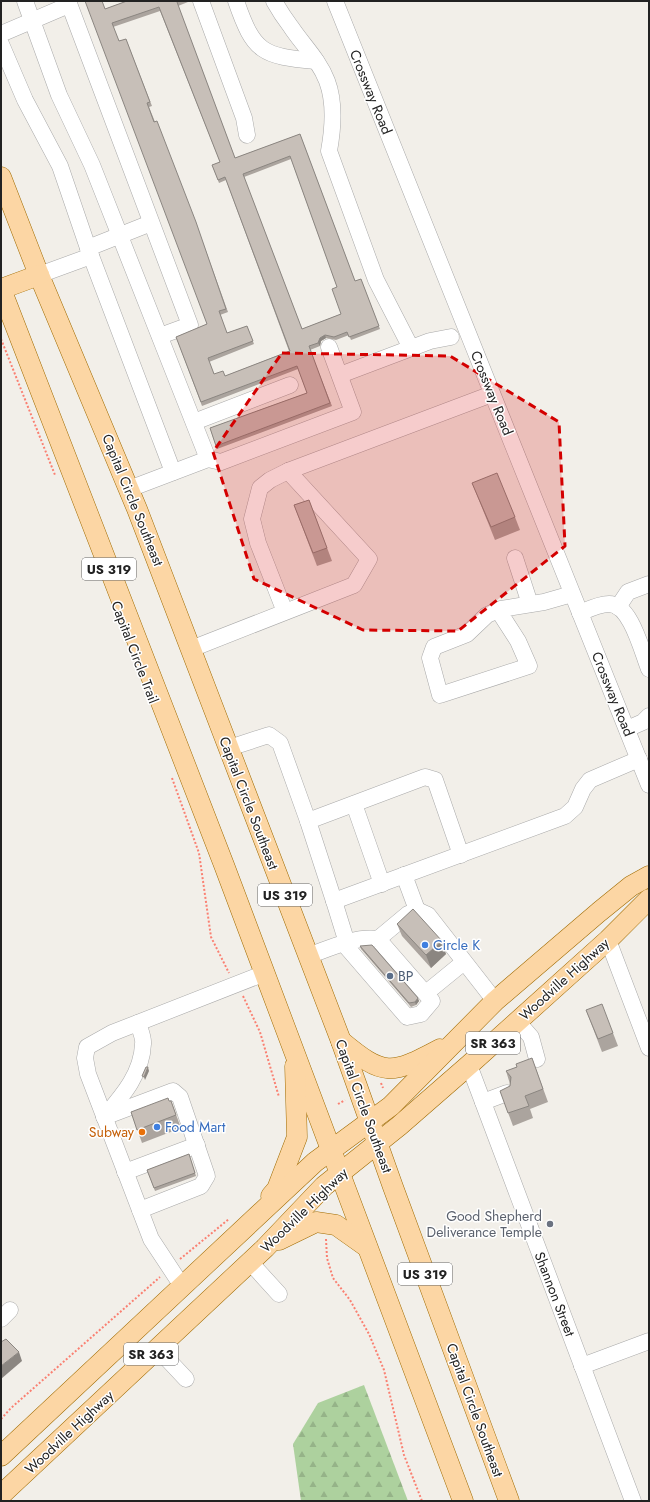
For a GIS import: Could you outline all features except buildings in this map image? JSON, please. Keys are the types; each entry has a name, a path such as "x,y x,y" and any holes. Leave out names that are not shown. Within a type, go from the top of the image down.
{"main road":[{"name":"Capital Circle Southeast","path":"1,177 39,275 129,489 229,748 341,1041 377,1144 509,1501"},
{"path":"1,289 39,275"},
{"name":"US 319","path":"1,289 265,972 463,1501"},
{"name":"Woodville Highway","path":"1,1456 182,1286 243,1218 315,1162 391,1106 495,1001 631,886 649,876"},
{"name":"Woodville Highway","path":"3,1486 157,1348 264,1248 324,1186 377,1144 469,1065 648,905"},
{"path":"341,1041 362,1058 387,1069 400,1068 410,1065 457,1040"},
{"path":"243,1218 277,1189 296,1138 295,1052"},
{"path":"264,1248 316,1222 336,1225 367,1247"}],"street":[{"path":"25,1 59,95 92,165 208,459"},
{"path":"201,1 244,118 247,135"},
{"path":"236,1 249,35 262,50 281,58 316,61"},
{"path":"274,1 291,28 309,49 327,81 331,104 332,134 329,151 376,280 411,348"},
{"name":"Crossway Road","path":"335,1 649,785"},
{"path":"1,34 32,21 68,3 190,325 160,336"},
{"path":"1,44 25,100 60,166 90,252 173,472"},
{"path":"39,275 90,252 120,235 151,223"},
{"path":"340,375 430,341 451,337"},
{"path":"129,489 208,459 221,462 353,412 329,347"},
{"path":"194,422 290,385"},
{"path":"285,612 258,543 252,519 260,488 270,480 288,471 492,394"},
{"path":"191,649 354,585 369,559 288,471"},
{"path":"515,558 530,604"},
{"path":"618,607 628,592 649,584"},
{"path":"498,610 518,641 529,666 440,696 430,658 434,647 467,634 487,615 498,610 544,602 572,594"},
{"path":"580,613 596,606 611,604 622,609 631,622 649,669"},
{"path":"627,729 643,722 649,716"},
{"path":"229,748 270,735 280,743 308,821 334,901 345,943 407,1016 421,1014 432,1001 378,940 369,938 345,943 308,956"},
{"path":"334,901 565,816 575,807 583,789 590,780 639,759"},
{"path":"308,821 425,777 434,780 461,854"},
{"path":"354,804 382,884"},
{"path":"404,876 417,910 428,915 495,1001"},
{"path":"378,940 408,914 417,910"},
{"path":"608,940 649,1048"},
{"path":"426,993 464,962"},
{"path":"182,1286 151,1239 88,1074 86,1058 87,1046 112,1033 265,972"},
{"path":"517,1021 531,1037 537,1059"},
{"path":"104,1117 126,1091 140,1063 144,1043 138,1023"},
{"name":"Shannon Street","path":"469,1065 633,1501"},
{"path":"104,1117 173,1091 180,1096 207,1171 205,1182 201,1186 140,1210"},
{"path":"483,1102 507,1093"},
{"path":"125,1172 197,1145"},
{"path":"249,1261 279,1294"},
{"path":"582,1366 649,1341"},
{"path":"157,1348 186,1379"}],"path":[{"path":"1,339 55,476"},
{"path":"170,773 199,853 206,917 211,937 231,976"},
{"path":"241,993 260,1032 280,1098"},
{"path":"378,1082 382,1083 383,1088"},
{"path":"338,1104 344,1100"},
{"path":"1,1419 11,1408 87,1343 169,1268 243,1218"},
{"path":"326,1234 327,1258 333,1278 350,1300 369,1334 384,1370 404,1455 422,1501"}],"highlighted area":[{"path":"282,353 450,356 559,422 565,546 458,631 363,630 254,579 213,452"}],"green space":[{"path":"364,1385 408,1501 301,1501 293,1444 318,1403"}],"place":[{"name":"Circle K","path":"425,945"},
{"name":"BP","path":"390,976"},
{"name":"Food Mart","path":"157,1127"},
{"name":"Subway","path":"142,1132"},
{"name":"Good Shepherd Deliverance Temple","path":"550,1224"}]}
